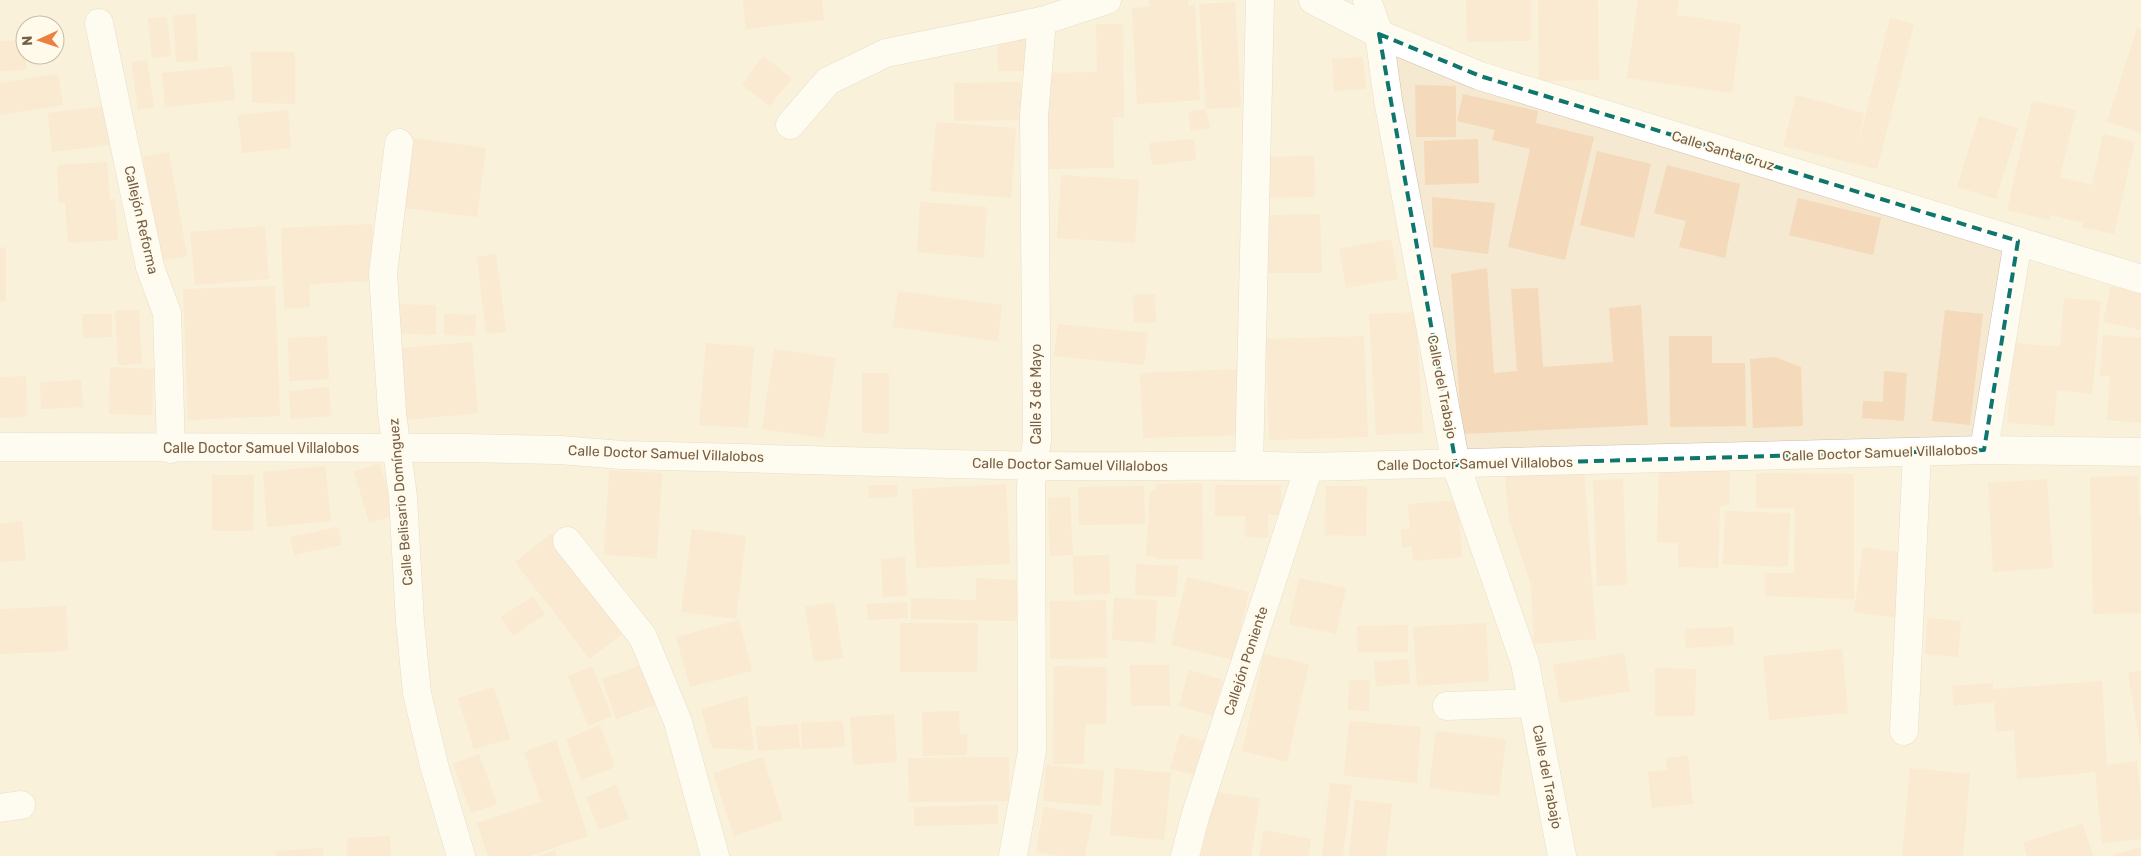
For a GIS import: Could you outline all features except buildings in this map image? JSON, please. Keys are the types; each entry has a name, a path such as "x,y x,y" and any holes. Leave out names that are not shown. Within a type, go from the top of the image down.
{"street":[{"path":"790,125 828,81 886,53 1042,21 1107,0"},
{"path":"1249,465 1260,0"},
{"name":"Calle Santa Cruz","path":"1313,0 1380,34 1480,76 2141,280"},
{"name":"Calle del Trabajo","path":"1367,0 1380,34 1388,100 1456,465 1525,663 1562,856"},
{"name":"Calle 3 de Mayo","path":"1013,856 1032,750 1031,485 1037,440 1034,116 1042,21"},
{"name":"Callejón Reforma","path":"99,23 150,267 167,313 171,449"},
{"name":"Calle Belisario Domínguez","path":"399,143 383,273 396,448 400,463 403,497 417,693 434,765 461,856"},
{"path":"1984,450 2018,241"},
{"name":"Calle Doctor Samuel Villalobos","path":"0,447 171,449 465,448 560,450 622,455 1160,467 1456,465 1984,450 2141,452"},
{"path":"1904,731 1918,452"},
{"name":"Callejón Poniente","path":"1185,856 1195,817 1309,467"},
{"path":"567,541 643,637 678,722 715,856"},
{"path":"1447,706 1532,703"}],"highlighted area":[{"path":"1379,34 1480,76 2018,241 1984,450 1456,465"}],"shaded area":[{"path":"0,0 2141,0 2141,856 0,856"}]}
